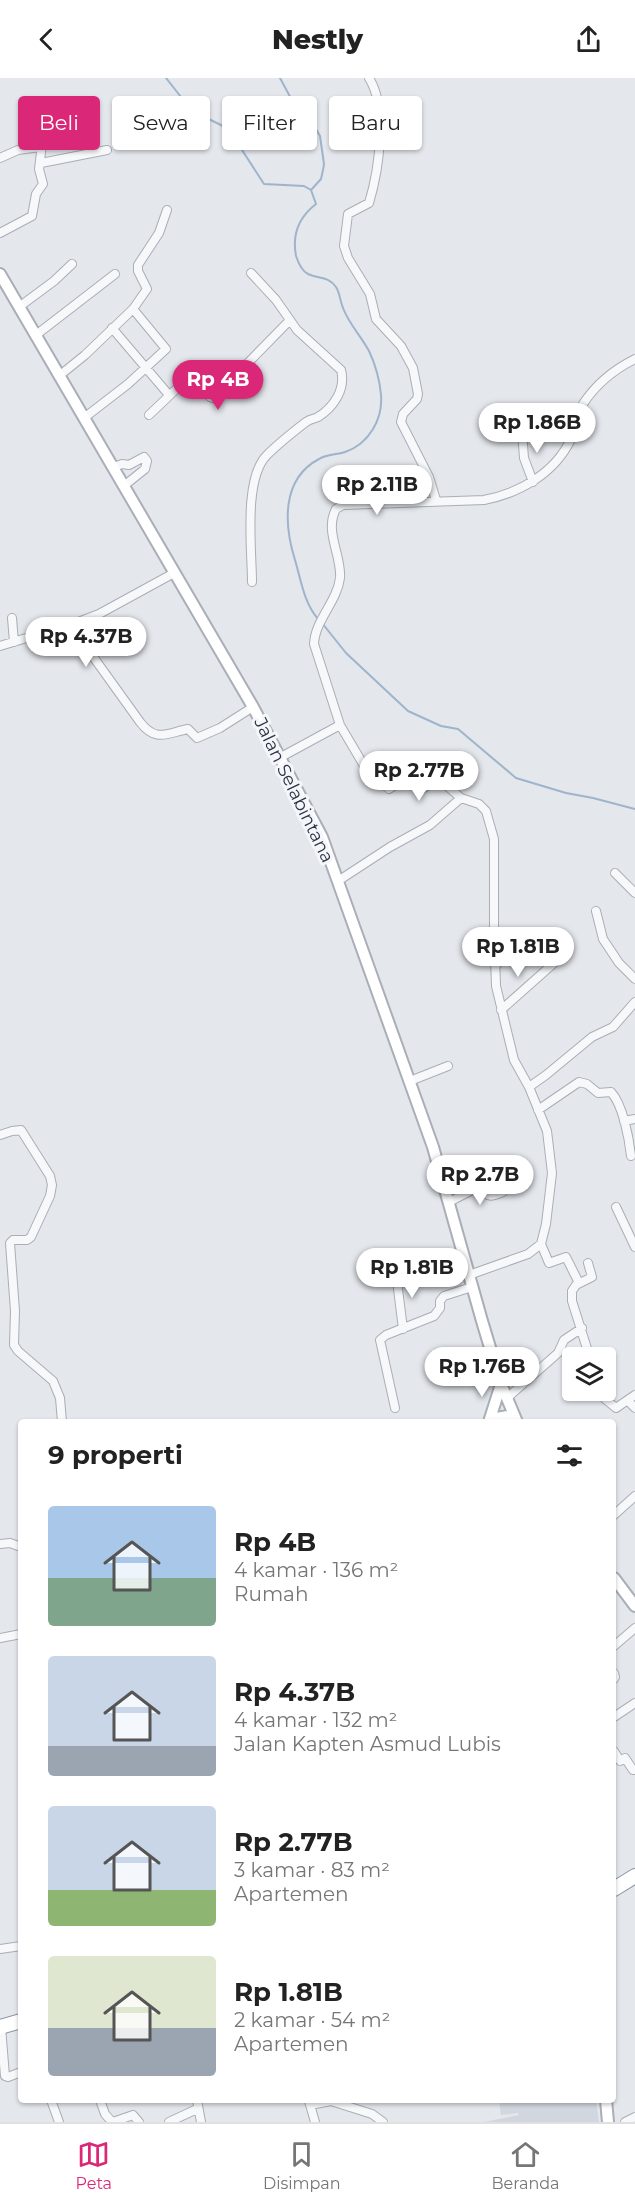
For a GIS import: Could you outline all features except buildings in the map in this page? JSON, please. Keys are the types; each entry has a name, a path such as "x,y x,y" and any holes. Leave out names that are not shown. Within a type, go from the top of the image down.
{"highway":[{"path":"616,1888 633,1877"},
{"path":"1,2027 18,2021"}],"street":[{"path":"369,78 374,86 378,104 378,158 369,203 350,212 346,218 344,246 348,258 370,294 376,319 401,346 413,368 417,399 403,414 401,422 429,477 436,501"},
{"path":"0,158 18,150"},
{"path":"0,233 32,216 36,194 43,184 39,171 40,150"},
{"path":"41,163 107,150"},
{"path":"59,376 133,309 147,289 138,271 138,265 159,233 167,210"},
{"path":"19,307 54,281 72,264"},
{"path":"251,273 276,300 289,321 341,370 341,385 336,402 317,418 307,421 267,455 259,467 249,514 252,538 252,582"},
{"name":"Jalan Selabintana","path":"0,274 253,707 322,837 433,1147 501,1384 516,1418"},
{"path":"36,336 115,274"},
{"path":"84,418 147,369 166,350 133,309"},
{"path":"149,414 192,374 210,397 216,399 289,321"},
{"path":"112,328 169,395"},
{"path":"403,780 388,789 356,755 340,725 314,644 316,632 339,581 339,560 332,534 333,515 339,506 344,505 484,500 504,496 533,482 551,466 567,446 586,400 611,373 635,359"},
{"path":"522,431 524,458 533,482"},
{"path":"114,468 122,464 129,465 141,457 147,461 145,469 124,485"},
{"path":"0,646 73,624 120,604 174,573"},
{"path":"12,618 14,642"},
{"path":"73,624 84,644 150,733 168,735 188,729 197,738 220,728 253,707"},
{"path":"281,757 340,725"},
{"path":"392,763 403,780 422,789 439,779 461,798 479,804 486,811 494,839 496,986 514,1060 529,1087 547,1131 552,1181 541,1244 549,1263 566,1257 579,1283"},
{"path":"338,881 390,847 430,825 461,798"},
{"path":"615,873 635,893"},
{"path":"596,911 603,939 619,963 635,979"},
{"path":"496,965 530,933 554,963 501,1010"},
{"path":"529,1087 592,1037 613,1027 635,1002"},
{"path":"410,1081 448,1066"},
{"path":"538,1110 575,1084 583,1082 598,1093 611,1092 632,1145 631,1156"},
{"path":"624,1121 635,1119"},
{"path":"0,1135 21,1130 51,1181 50,1196 31,1237 27,1240 13,1240 10,1243 15,1311 14,1345 53,1382 60,1398 62,1419"},
{"path":"449,1202 476,1188 492,1197 503,1192"},
{"path":"616,1208 635,1247"},
{"path":"469,1275 528,1254 541,1244"},
{"path":"587,1347 572,1296 573,1287 592,1277 588,1263"},
{"path":"400,1268 398,1289 403,1329"},
{"path":"395,1408 380,1340 386,1335 434,1316 444,1296 472,1287"},
{"path":"507,1398 558,1353 564,1340 582,1328"},
{"path":"490,1419 501,1384"},
{"path":"606,1401 616,1408 635,1395"},
{"path":"628,1401 635,1408"},
{"path":"616,1513 635,1496"},
{"path":"0,1544 10,1543 18,1547"},
{"path":"616,1581 635,1606"},
{"path":"616,1644 635,1628"},
{"path":"0,1635 18,1634"},
{"path":"616,1716 635,1703"},
{"path":"616,1754 620,1761 625,1758 635,1770"},
{"path":"0,1949 18,1946"},
{"path":"1,2027 5,2076 18,2073"},
{"path":"52,2103 59,2122"},
{"path":"101,2103 105,2114 113,2122 133,2115 140,2122"},
{"path":"310,2103 315,2122"},
{"path":"339,2103 372,2114 383,2122"},
{"path":"606,2103 608,2122"},
{"path":"169,2122 197,2104 201,2122"},
{"path":"625,2122 635,2117"}],"shaded area":[{"path":"499,2103 596,2103 599,2122 484,2122 519,2115 518,2113 501,2115"}],"waterway":[{"path":"166,78 192,111 221,125 233,136 264,184 304,186 311,190 316,204 305,215 298,227 295,241 297,258 306,273 327,279 336,287 346,314 369,351 377,372 381,404 373,430 354,448 322,457 307,468 298,478 292,491 288,518 291,546 306,599 318,619"},
{"path":"280,78 294,104 313,124 320,136 324,164 321,179 311,190"},
{"path":"322,623 346,653 408,711 441,726 458,729 516,778 566,793 635,809"}]}
